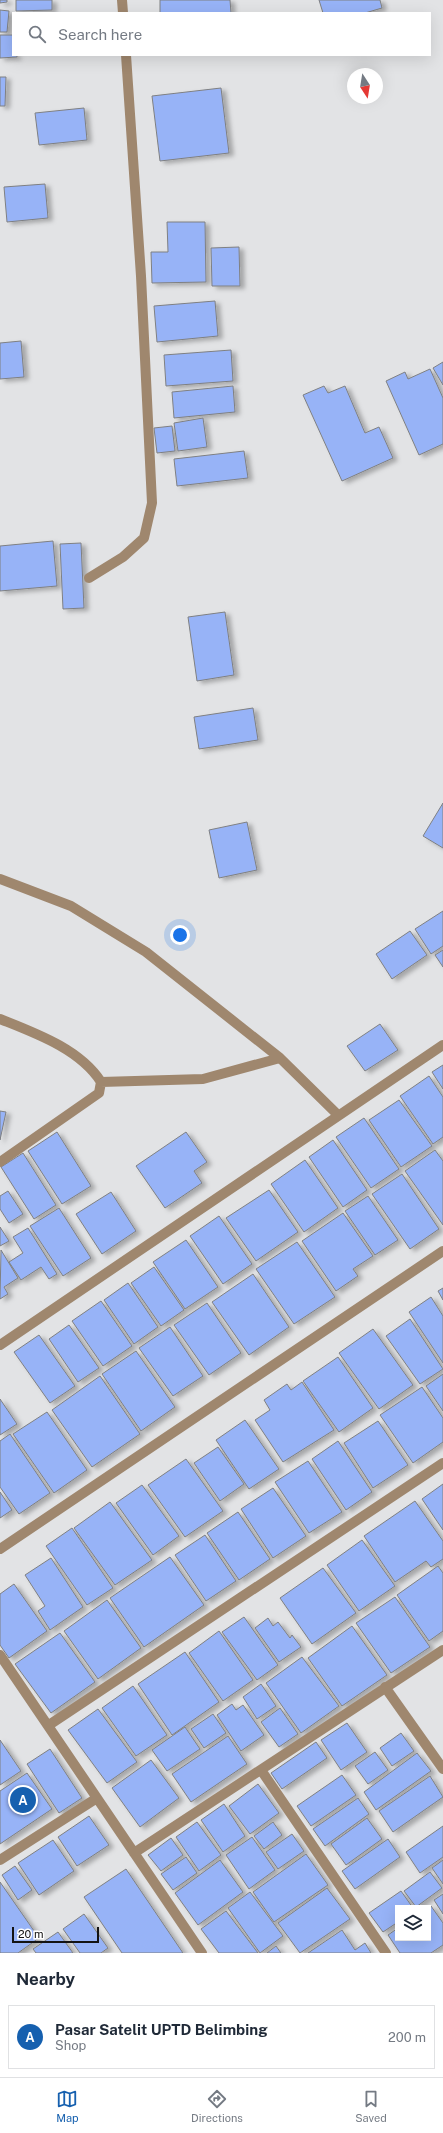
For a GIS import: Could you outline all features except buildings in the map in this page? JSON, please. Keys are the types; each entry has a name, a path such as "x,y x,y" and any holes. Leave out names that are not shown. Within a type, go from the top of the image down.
{"street":[{"path":"122,0 123,12"},
{"path":"89,578 123,557 144,538 152,503 141,276 126,56"},
{"path":"0,879 71,906 146,952 280,1058 338,1115"},
{"path":"0,1019 36,1034 74,1055 93,1069 101,1082 99,1093 0,1162"},
{"path":"0,1344 443,1045"},
{"path":"101,1082 203,1079 280,1058"},
{"path":"0,1550 443,1251"},
{"path":"49,1725 443,1463"},
{"path":"134,1853 443,1650"},
{"path":"0,1655 49,1725 202,1953"},
{"path":"385,1687 443,1770"},
{"path":"261,1770 386,1953"},
{"path":"0,1860 97,1798"}],"place":[{"name":"Pasar Satelit UPTD Belimbing","path":"23,1800"}]}
